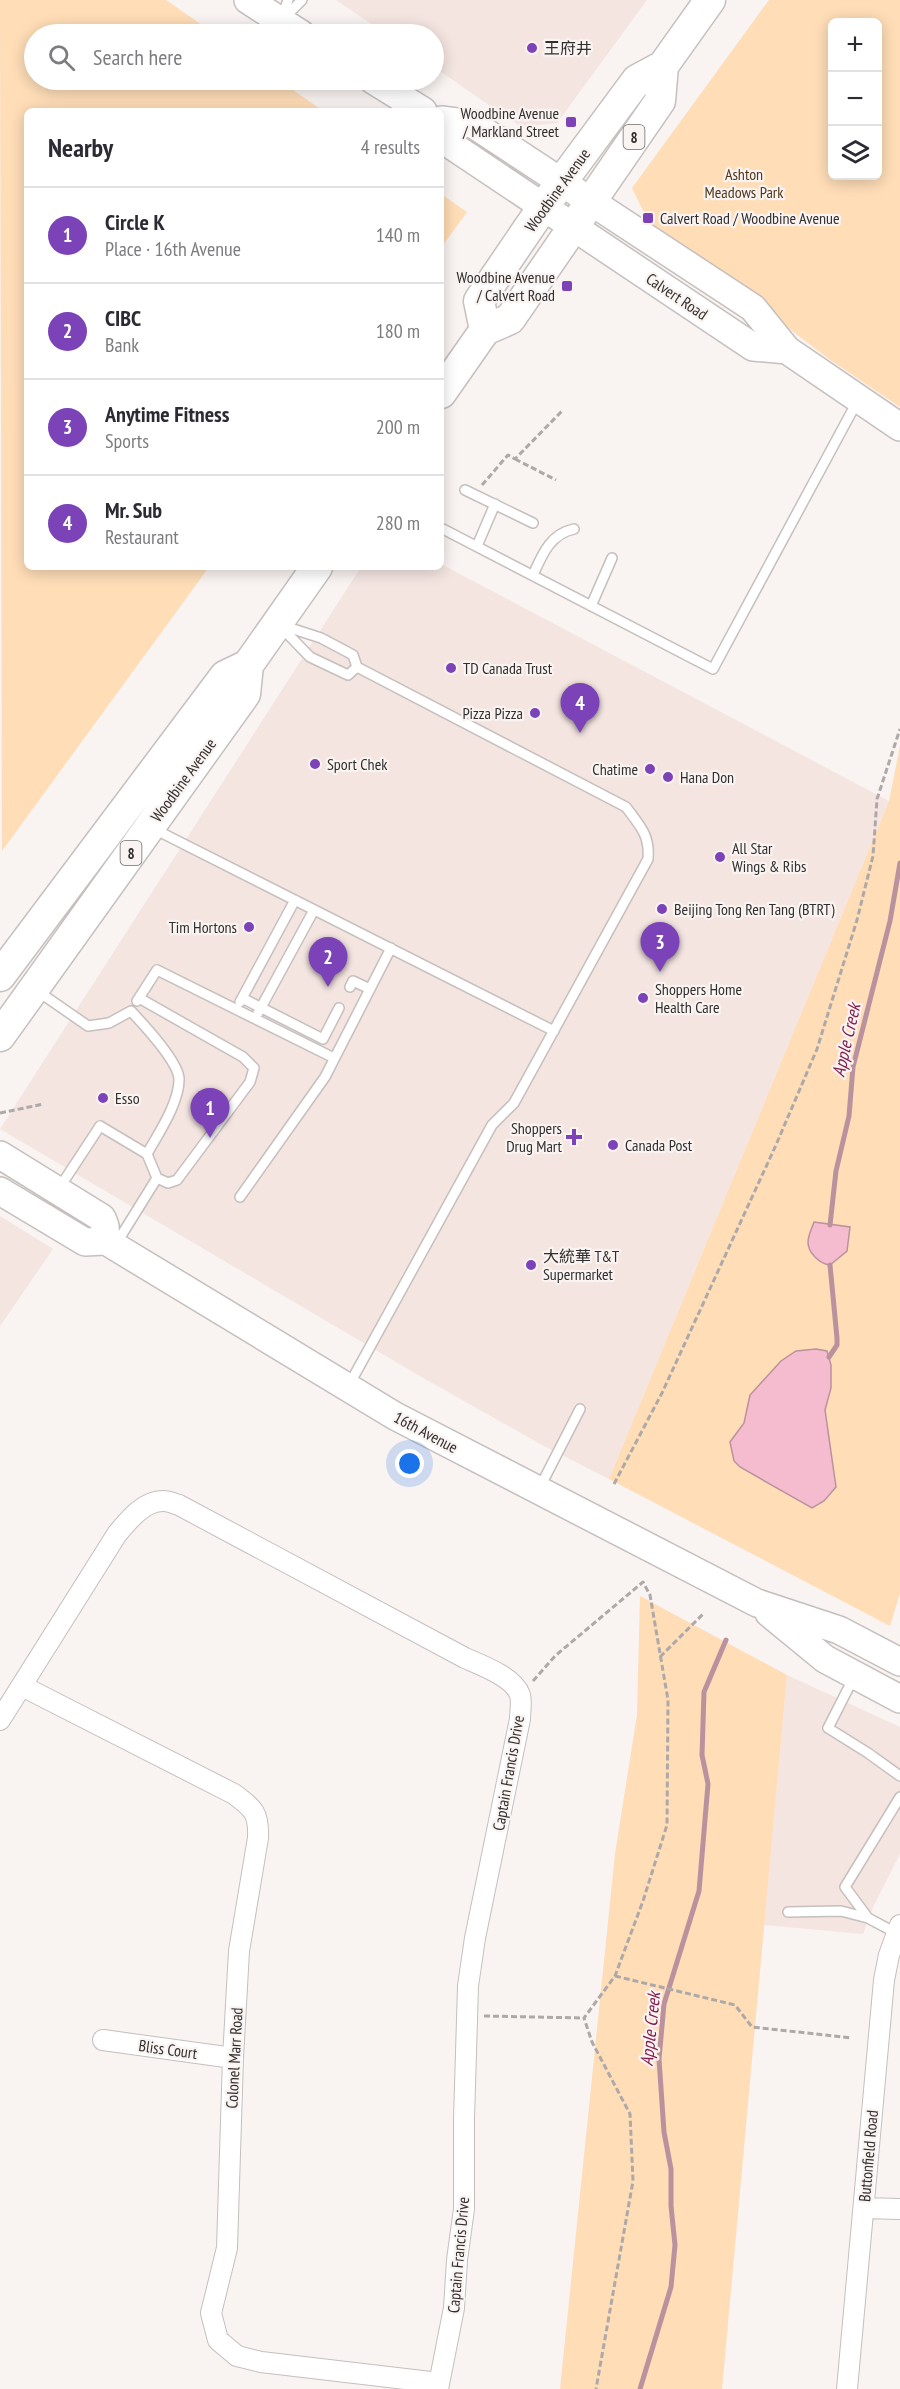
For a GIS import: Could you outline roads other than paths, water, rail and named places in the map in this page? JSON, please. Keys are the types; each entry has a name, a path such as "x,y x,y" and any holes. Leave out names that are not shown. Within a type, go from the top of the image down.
{"main road":[{"path":"248,0 290,19"},
{"name":"Woodbine Avenue","path":"486,330 479,301 543,207 637,80 663,66 710,0"},
{"name":"Woodbine Avenue","path":"444,389 486,330 510,319 660,100 663,66"},
{"path":"389,90 418,108"},
{"name":"Calvert Road","path":"444,120 473,124 753,308 787,350 900,427"},
{"name":"Calvert Road","path":"444,134 451,145 753,347 787,350"},
{"name":"Woodbine Avenue","path":"0,976 225,676 248,665 315,570"},
{"name":"Woodbine Avenue","path":"0,1036 245,694 248,665"},
{"path":"0,1155 102,1218 110,1244"},
{"name":"16th Avenue","path":"0,1191 85,1242 110,1244 395,1416 538,1491 757,1603 839,1630 900,1662"},
{"name":"16th Avenue","path":"757,1603 825,1659 900,1699"}],"street":[{"name":"Captain Francis Drive","path":"0,1720 117,1534 146,1506 164,1501 179,1505 465,1658 490,1668 515,1686 520,1696 520,1719 475,1938 467,2015 464,2209 457,2260 454,2308 439,2386"},
{"name":"Colonel Marr Road","path":"22,1686 234,1794 255,1811 259,1823 239,1951 227,2248 211,2313 218,2340 237,2355 261,2362 439,2386"},
{"name":"Buttonfield Road","path":"847,2389 884,1980 898,1929"},
{"name":"Bliss Court","path":"103,2040 233,2058"},
{"path":"864,2208 900,2208"}],"lane":[{"path":"290,19 302,0"},
{"path":"444,530 713,669 858,399"},
{"path":"470,492 533,523"},
{"path":"477,546 495,504"},
{"path":"532,575 549,542 566,530 574,529"},
{"path":"591,606 612,558"},
{"path":"277,624 310,657 348,675 357,667"},
{"path":"277,624 321,638 353,655 357,667 626,807 643,830 649,843 648,859 514,1103 492,1125 348,1388"},
{"path":"150,827 554,1030"},
{"path":"237,1009 295,900"},
{"path":"255,1019 314,910"},
{"path":"240,1197 325,1077 391,948"},
{"path":"33,988 88,1026 109,1023 131,1011 157,970 334,1058"},
{"path":"350,987 353,981 369,989"},
{"path":"58,1191 100,1126 147,1154 157,1178 168,1183 177,1180 250,1082 254,1068 243,1057 139,998"},
{"path":"242,998 323,1040 339,1008"},
{"path":"131,1011 162,1045 179,1077 172,1109 147,1154"},
{"path":"110,1244 157,1178"},
{"path":"538,1491 580,1409"},
{"path":"855,1675 828,1728 900,1776"},
{"path":"868,1918 845,1887 900,1797"},
{"path":"788,1912 841,1911 898,1929"}],"waterway":[{"name":"Apple Creek","path":"830,1225 836,1171 849,1116 853,1067 890,921 900,863"},
{"name":"Apple Creek","path":"829,1357 837,1345 830,1265"},
{"name":"Apple Creek","path":"640,2389 671,2287 675,2245 671,2206 671,2169 664,2132 659,2059 664,2004 699,1891 708,1784 702,1755 704,1692 726,1640"}],"place":[{"name":"王府井","path":"532,48"},
{"name":"Woodbine Avenue / Markland Street","path":"571,122"},
{"name":"Calvert Road / Woodbine Avenue","path":"648,218"},
{"name":"Woodbine Avenue / Calvert Road","path":"567,286"},
{"name":"TD Canada Trust","path":"451,668"},
{"name":"Pizza Pizza","path":"535,713"},
{"name":"Mr. Sub","path":"580,733"},
{"name":"Sport Chek","path":"315,764"},
{"name":"Chatime","path":"650,769"},
{"name":"Hana Don","path":"668,777"},
{"name":"All Star Wings & Ribs","path":"720,857"},
{"name":"Beijing Tong Ren Tang (BTRT)","path":"662,909"},
{"name":"Tim Hortons","path":"249,927"},
{"name":"Anytime Fitness","path":"660,972"},
{"name":"CIBC","path":"328,987"},
{"name":"Shoppers Home Health Care","path":"643,998"},
{"name":"Esso","path":"103,1098"},
{"name":"Shoppers Drug Mart","path":"574,1137"},
{"name":"Circle K","path":"210,1138"},
{"name":"Canada Post","path":"613,1145"},
{"name":"大統華 T&T Supermarket","path":"531,1265"}],"park label":[{"name":"Ashton Meadows Park","path":"744,183"}]}
